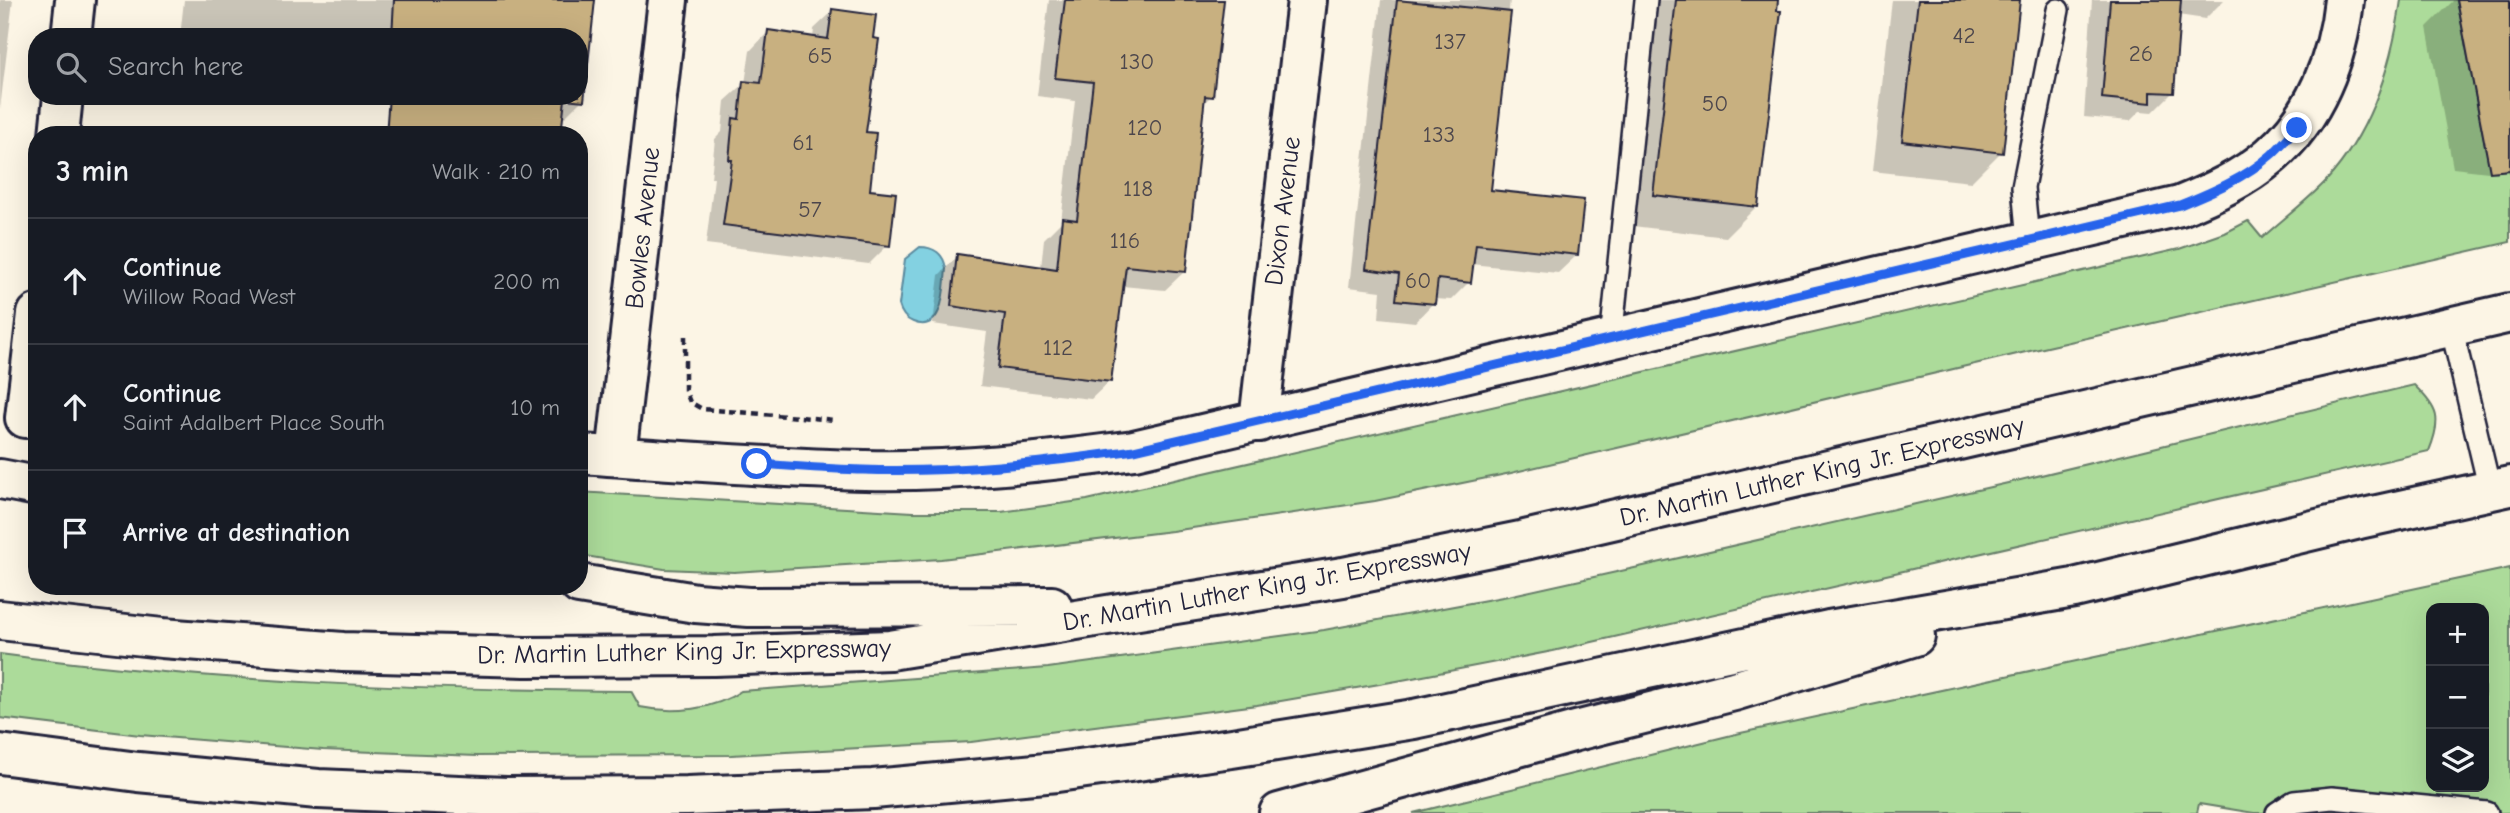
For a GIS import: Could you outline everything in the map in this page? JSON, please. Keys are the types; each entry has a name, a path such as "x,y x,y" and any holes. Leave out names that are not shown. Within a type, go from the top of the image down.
{"main road":[{"path":"72,28 75,0"},
{"name":"Bowles Avenue","path":"598,455 668,0"},
{"name":"Dixon Avenue","path":"1259,422 1307,0"},
{"path":"598,455 865,470 1045,463 1134,450 2180,205 2219,190 2270,156 2297,128 2317,96 2332,59 2344,0"},
{"path":"60,126 63,105"},
{"name":"Dr. Martin Luther King Jr. Expressway","path":"0,620 162,638 343,652 525,657 714,656 890,650 1343,577 1603,523 2510,313"},
{"path":"20,418 28,369"},
{"path":"0,479 28,484"},
{"path":"0,754 138,772 318,789 480,796 687,796 873,789 1057,772 1414,719 1829,630 2074,588 2500,488"},
{"path":"588,585 696,603 749,607 1170,606"},
{"path":"1279,813 1576,731 1734,691 2074,588"}],"lane":[{"path":"1611,340 1646,0"},
{"path":"2028,240 2023,187 2058,9"},
{"path":"2451,326 2500,488"},
{"path":"2277,813 2294,802 2332,798 2487,813"}],"path":[{"path":"685,336 685,390 690,402 702,409 839,420"}],"green space":[{"path":"2401,0 2457,0 2486,150 2492,151 2510,142 2510,242 1511,473 1375,501 1172,531 941,559 734,572 664,569 588,556 588,493 913,512 1001,512 1087,500 2179,249 2225,233 2248,221 2262,238 2326,181 2356,141 2377,96"},
{"path":"2414,385 2429,401 2436,415 2436,431 2429,451 1553,651 1257,705 971,742 731,755 477,756 323,750 140,735 0,718 0,654 78,664 315,683 631,691 640,707 679,710 706,706 741,691 1048,668 1324,630 1508,596 1648,565 2008,483"},
{"path":"2510,568 2510,813 2254,813 2199,804 2197,813 1413,813 1736,734"}],"water":[{"path":"920,247 937,252 946,269 943,297 937,316 931,322 923,324 908,319 899,305 905,259"}],"building":[{"path":"394,0 595,0 588,64 588,28 392,28"},
{"path":"1065,0 1224,0 1213,97 1205,96 1186,272 1126,266 1111,382 998,368 1005,314 951,306 957,254 1057,269 1062,218 1077,220 1093,82 1055,78"},
{"path":"1397,0 1511,12 1491,190 1584,200 1578,255 1476,244 1471,283 1438,279 1435,304 1396,300 1399,274 1366,269"},
{"path":"1676,0 1778,0 1777,11 1781,11 1758,207 1653,195"},
{"path":"1918,0 2020,0 2003,153 1902,141"},
{"path":"2110,0 2181,0 2174,93 2151,92 2151,103 2102,98"},
{"path":"2457,0 2510,0 2510,170 2490,172"},
{"path":"832,9 876,15 873,38 879,39 866,132 876,133 870,190 896,193 890,246 723,225 732,160 729,160 733,118 739,119 743,81 761,83 768,30 828,39"},
{"path":"388,105 564,105 562,126 387,126"}],"route":[{"path":"757,464 865,470 954,468 1045,463 1134,450 2180,205 2219,190 2246,173 2270,156 2297,128"}]}
